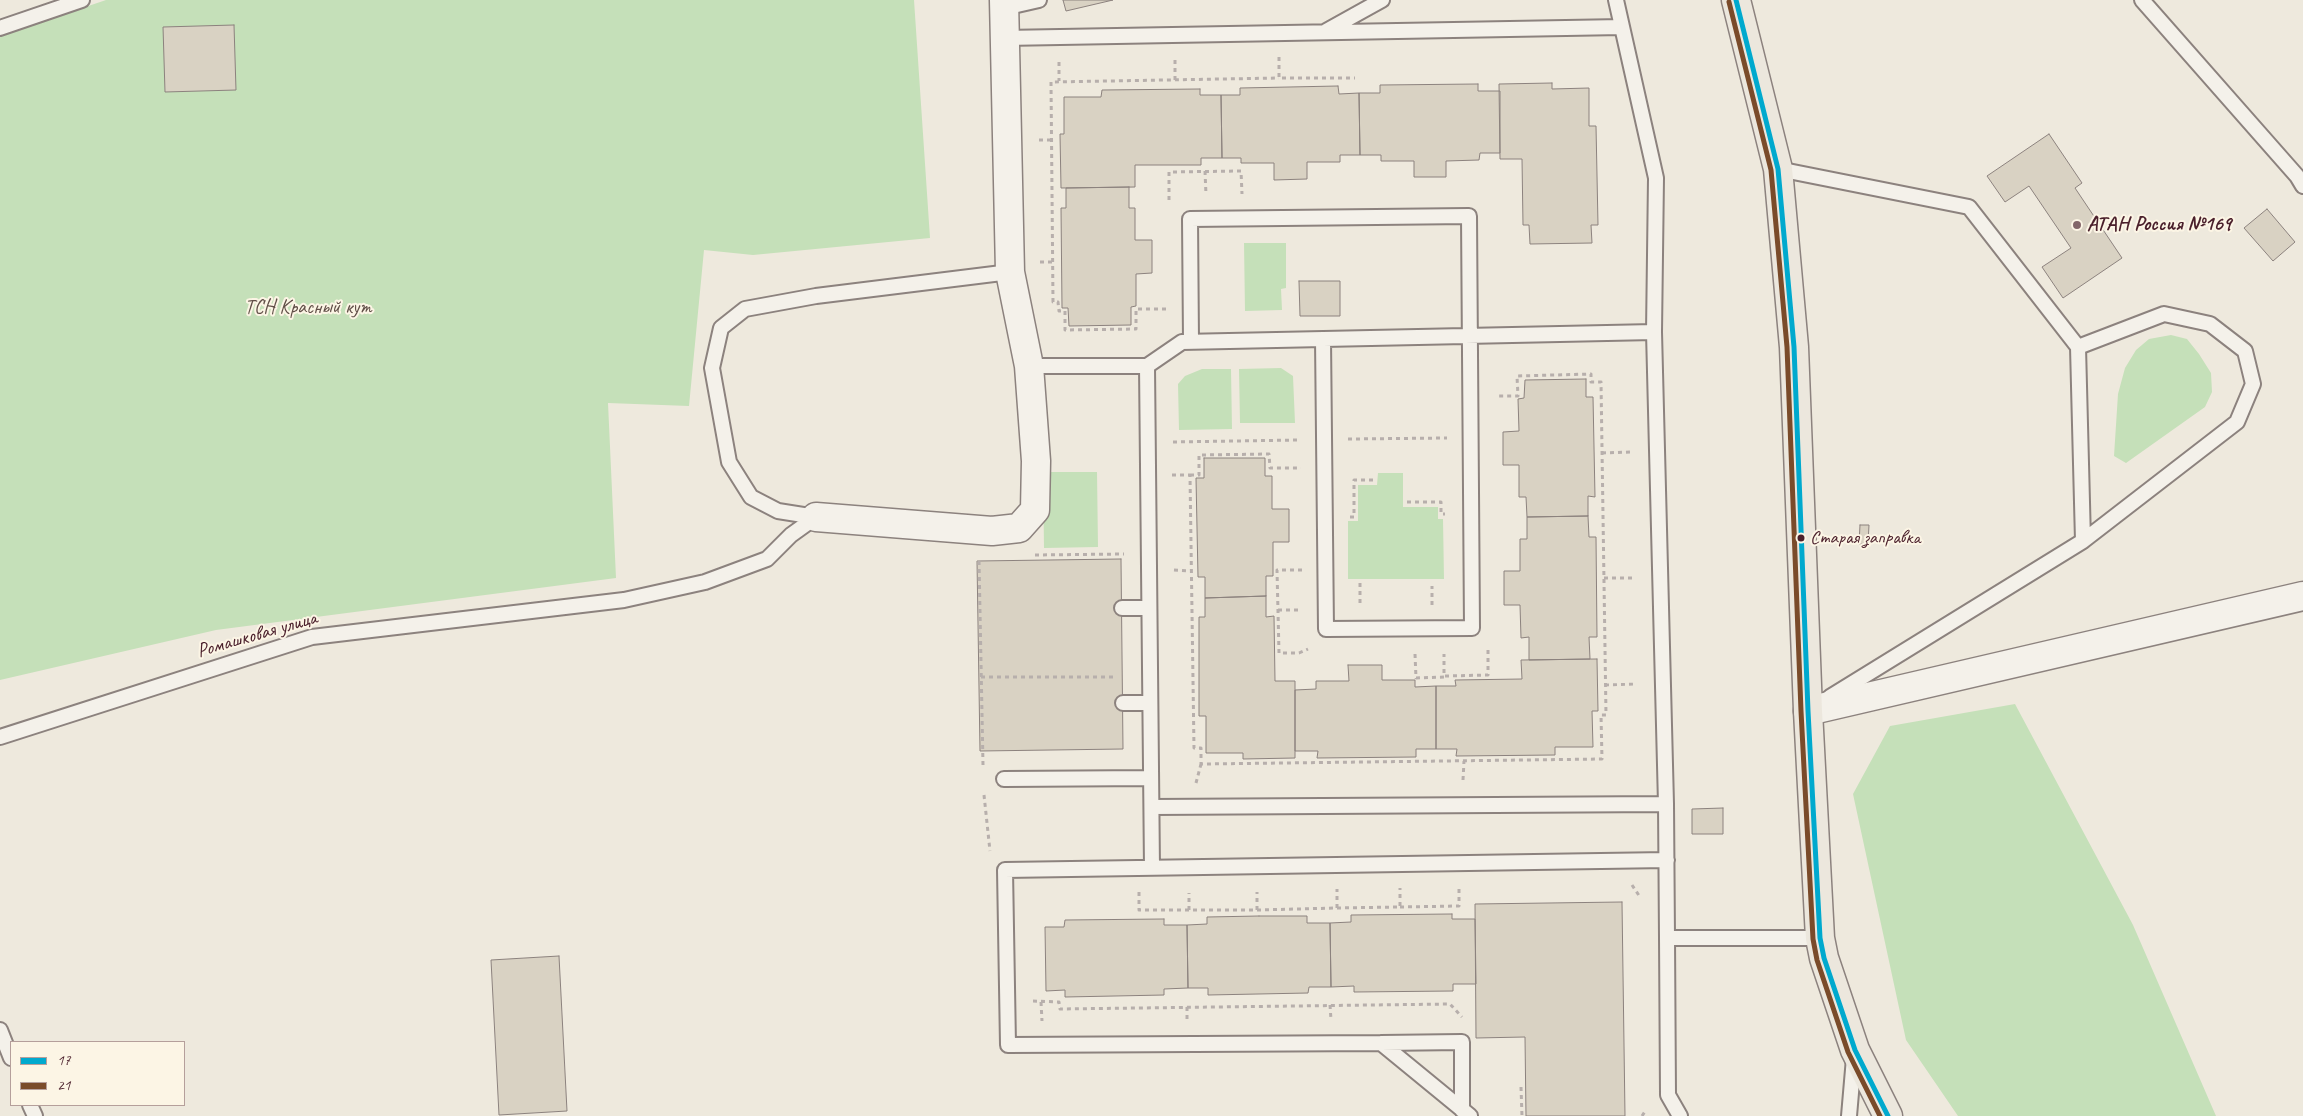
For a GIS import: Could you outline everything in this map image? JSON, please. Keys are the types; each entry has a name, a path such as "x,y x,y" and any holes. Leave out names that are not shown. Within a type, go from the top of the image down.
{"main road":[{"path":"1736,0 1778,169 1794,347 1808,711 1820,938 1824,958 1855,1050 1888,1116"}],"street":[{"path":"816,517 992,531 1020,528 1035,510 1036,460 1029,366 1010,272 1004,4"},
{"path":"1808,711 2303,596"}],"lane":[{"path":"0,28 82,0"},
{"path":"1004,4 1039,0"},
{"path":"1324,32 1382,0"},
{"path":"1616,0 1656,178 1654,332 1666,804 1668,1095 1680,1116"},
{"path":"2142,0 2297,176 2303,186"},
{"path":"1004,38 1622,27"},
{"path":"1778,169 1969,207 2078,347 2083,541"},
{"path":"1191,341 1190,219 1470,216 1472,628 1326,629 1323,339"},
{"path":"816,517 778,511 751,497 729,462 712,368 721,328 745,309 816,296 1010,272"},
{"path":"1808,711 2083,541 2237,422 2253,384 2245,351 2210,324 2164,314 2078,347"},
{"path":"1029,366 1147,366 1182,342 1191,341 1654,332"},
{"path":"1147,366 1152,868"},
{"name":"Ромашковая улица","path":"0,736 312,637 624,600 705,582 767,559 791,535 816,517"},
{"path":"1123,608 1149,608"},
{"path":"1123,703 1150,703"},
{"path":"1004,779 1151,778"},
{"path":"1152,807 1666,804"},
{"path":"1466,1113 1462,1042 1008,1045 1004,870 1667,860"},
{"path":"1667,938 1820,938"},
{"path":"0,1030 10,1055"},
{"path":"1381,1043 1466,1113"},
{"path":"1849,1116 1855,1050"}],"path":[{"path":"1279,54 1279,78"},
{"path":"1171,309 1136,309 1136,329 1065,330 1065,311 1059,311 1058,302 1053,302 1051,82 1355,78"},
{"path":"1170,210 1169,172 1241,170 1242,199"},
{"path":"1205,171 1206,199"},
{"path":"1170,200 1178,200"},
{"path":"1602,453 1639,452"},
{"path":"1190,475 1199,475 1199,455 1269,454 1270,468 1306,468"},
{"path":"1028,556 1167,553 1168,570 1191,571"},
{"path":"1123,608 1124,554"},
{"path":"979,556 983,752"},
{"path":"1307,570 1277,570 1279,653 1299,653 1308,649 1317,649"},
{"path":"1604,578 1641,578"},
{"path":"1278,610 1308,610"},
{"path":"1415,648 1416,678 1488,675 1488,638"},
{"path":"1308,639 1308,649"},
{"path":"1479,647 1488,647"},
{"path":"1444,648 1444,676"},
{"path":"981,677 1117,677"},
{"path":"1605,685 1642,684"},
{"path":"1463,785 1464,761"},
{"path":"1199,789 1195,787 1201,764"},
{"path":"1189,910 1189,881 1197,882 1196,867"},
{"path":"1400,907 1459,906 1459,879"},
{"path":"1139,891 1139,910 1337,908 1337,880"},
{"path":"1624,881 1632,884 1642,900"},
{"path":"1256,910 1257,890"},
{"path":"1129,891 1148,891"},
{"path":"1033,993 1033,1002 1060,1002 1060,1009 1450,1004 1463,1018"},
{"path":"1522,1087 1522,1116"},
{"path":"1642,1116 1647,1109"}],"green space":[{"name":"ТСН Красный кут","path":"106,0 914,0 930,238 753,255 704,250 689,406 608,403 616,578 216,630 0,680 0,36"},
{"path":"1244,243 1286,243 1286,288 1281,289 1282,310 1245,311"},
{"path":"2171,335 2187,339 2199,354 2211,373 2212,392 2205,407 2126,463 2114,456 2118,394 2125,368 2136,350 2149,339"},
{"path":"1281,368 1293,376 1295,423 1240,423 1239,369"},
{"path":"1202,369 1231,369 1232,429 1179,430 1178,384 1185,376"},
{"path":"1043,472 1097,472 1098,547 1044,548"},
{"path":"1378,473 1403,473 1403,507 1438,507 1438,519 1443,519 1444,579 1348,579 1348,521 1358,521 1358,485 1377,485"},
{"path":"2015,704 2133,925 2216,1116 1958,1116 1906,1040 1853,794 1890,726"}],"building":[{"path":"1063,0 1113,0 1066,11"},
{"path":"234,25 236,90 165,92 163,27"},
{"path":"1552,83 1552,89 1589,88 1589,126 1596,126 1598,225 1591,225 1592,243 1530,244 1529,225 1523,225 1522,159 1500,159 1499,84"},
{"path":"1478,84 1478,91 1500,91 1500,153 1480,153 1479,160 1446,161 1446,177 1414,177 1414,161 1381,161 1381,155 1360,155 1359,93 1380,93 1380,85"},
{"path":"1338,86 1339,94 1359,93 1360,155 1340,155 1340,162 1307,162 1307,179 1274,180 1274,163 1241,163 1241,158 1222,158 1221,95 1240,95 1240,88"},
{"path":"1200,89 1200,95 1221,95 1222,158 1201,158 1201,165 1135,165 1135,187 1061,188 1060,134 1064,134 1064,97 1101,97 1102,90"},
{"name":"АТАН Россия №169","path":"2049,134 2082,183 2075,188 2122,258 2063,298 2042,267 2071,248 2029,186 2005,202 1987,176"},
{"path":"1129,187 1129,208 1135,208 1135,240 1152,240 1152,273 1136,274 1136,306 1131,307 1131,325 1069,326 1068,308 1062,308 1061,208 1066,208 1066,188"},
{"path":"2267,209 2295,242 2273,261 2244,228"},
{"path":"1299,281 1340,281 1340,316 1300,316"},
{"path":"1586,379 1586,397 1593,397 1595,497 1588,496 1588,516 1527,517 1526,497 1519,497 1519,465 1503,465 1503,432 1519,431 1518,399 1524,398 1525,380"},
{"path":"1204,458 1265,458 1265,476 1272,476 1272,509 1289,509 1289,542 1273,542 1273,576 1266,576 1266,596 1205,598 1205,577 1198,577 1196,478 1204,478"},
{"path":"1588,516 1589,537 1596,537 1597,637 1589,637 1590,659 1529,660 1529,637 1521,638 1520,605 1504,605 1504,571 1520,571 1520,539 1527,539 1527,517"},
{"path":"1860,525 1869,525 1868,544 1859,544"},
{"path":"1121,559 1123,749 980,751 977,561"},
{"path":"1266,596 1266,617 1274,616 1275,681 1295,681 1295,758 1243,759 1243,753 1206,753 1206,716 1199,716 1199,617 1205,617 1205,598"},
{"path":"1597,659 1598,711 1592,711 1593,747 1555,747 1555,755 1456,756 1457,749 1436,749 1436,686 1456,686 1455,680 1522,679 1521,660"},
{"path":"1348,665 1382,665 1382,680 1415,680 1415,687 1436,686 1436,749 1416,749 1416,757 1317,758 1318,751 1295,751 1295,690 1316,689 1316,681 1349,681"},
{"path":"1723,808 1723,834 1692,834 1692,809"},
{"path":"1622,902 1625,1116 1526,1116 1525,1037 1476,1038 1475,904"},
{"path":"1452,914 1452,919 1475,919 1476,984 1453,984 1453,991 1354,992 1354,986 1331,987 1330,923 1351,922 1351,915"},
{"path":"1307,916 1307,923 1330,923 1331,987 1309,987 1308,993 1208,995 1208,988 1188,988 1187,925 1207,924 1207,917"},
{"path":"1164,919 1164,925 1187,925 1188,988 1164,989 1164,995 1065,997 1065,990 1046,991 1045,927 1064,927 1065,920"},
{"path":"559,956 567,1111 499,1115 491,960"}],"transit line":[{"name":"17","path":"1736,0 1778,169 1794,347 1808,711 1820,938 1824,958 1855,1050 1888,1116"},
{"name":"21","path":"1729,2 1771,170 1787,347 1801,711 1813,939 1817,960 1848,1052 1880,1116"}],"place":[{"name":"АТАН Россия №169","path":"2077,225"},
{"name":"Старая заправка","path":"1801,538"}]}
